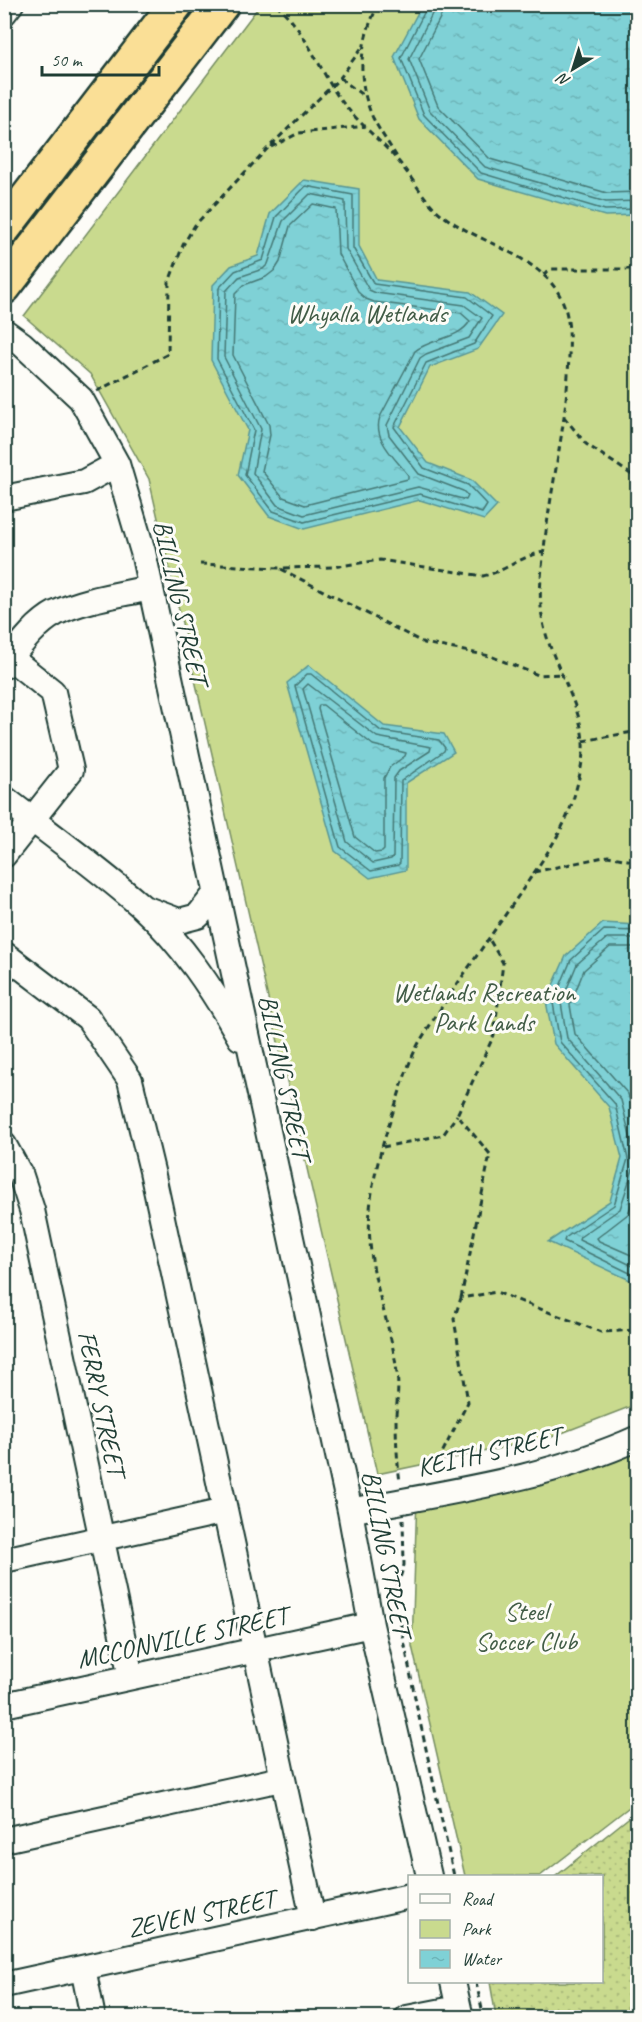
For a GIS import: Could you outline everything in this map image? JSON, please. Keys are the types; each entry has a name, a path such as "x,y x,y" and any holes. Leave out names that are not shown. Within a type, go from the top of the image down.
{"highway":[{"path":"4,228 176,4"},
{"path":"4,287 222,4"}],"street":[{"path":"4,12 11,4"},
{"name":"BILLING STREET","path":"4,332 22,344 81,399 117,464 143,552 350,1510 371,1625 429,1875"},
{"path":"4,498 84,482 117,464"},
{"path":"4,855 71,771 52,692 7,659 26,638 55,614 86,602 150,588"},
{"path":"4,798 142,907 180,948 215,994 252,1059"},
{"path":"142,907 179,921 198,916 216,893"},
{"path":"4,954 88,1018 130,1080 152,1171 313,1918"},
{"name":"FERRY STREET","path":"4,1145 21,1176 32,1210 130,1677"},
{"name":"KEITH STREET","path":"350,1510 547,1470 610,1451 638,1438"},
{"path":"4,1560 225,1511"},
{"name":"MCCONVILLE STREET","path":"4,1705 371,1625"},
{"path":"6,1834 282,1779"},
{"name":"ZEVEN STREET","path":"4,1985 408,1896"},
{"path":"83,1968 93,2018"},
{"path":"407,2018 460,2013 453,1983"}],"path":[{"path":"276,4 315,53 332,87 350,112 366,126 400,164 437,211 543,274 555,286 567,315 569,347 564,417 544,552 540,602 542,621 550,649 576,713 583,741 582,759 572,802 565,820 534,872 411,1058 376,1168 369,1220 370,1246 398,1377 396,1448 402,1500 404,1565 395,1594 417,1708 454,1875"},
{"path":"379,4 363,46 362,64 366,99 374,120 400,164"},
{"path":"81,399 168,354 169,282 183,245 195,225 267,149 332,87 363,46"},
{"path":"340,78 366,99"},
{"path":"267,149 298,133 366,126"},
{"path":"543,274 552,268 638,269"},
{"path":"564,417 586,444 638,479"},
{"path":"200,564 279,568 333,567 380,560 483,576 500,573 530,554 544,552"},
{"path":"279,568 424,643 490,656 538,675 561,674"},
{"path":"583,741 638,731"},
{"path":"534,872 608,856 638,862"},
{"path":"382,1147 443,1135 457,1115 494,1035 503,963 489,939"},
{"path":"438,1461 468,1402 454,1320 461,1298 490,1154 457,1115"},
{"path":"461,1298 496,1292 601,1332 638,1330"},
{"path":"476,1983 484,2018"}],"green space":[{"name":"Whyalla Wetlands","path":"260,5 637,5 637,1404 549,1438 377,1474 149,479 90,374 24,316"},
{"name":"Steel Soccer Club","path":"637,1439 637,1801 541,1875 465,1875 412,1646 417,1497"},
{"path":"637,1811 637,2017 496,2017 490,1983 603,1983 603,1875 557,1875"}],"water":[{"path":"422,5 637,5 637,215 605,216 478,179 419,119 394,57"},
{"path":"304,180 359,189 359,246 377,280 470,292 502,315 478,349 430,367 400,427 428,463 471,480 497,506 484,520 420,500 304,529 269,516 238,475 248,430 211,360 213,285 231,266 258,256 270,214"},
{"path":"309,665 384,726 444,734 454,752 406,783 406,870 370,878 335,851 287,683"},
{"path":"603,923 637,925 638,1280 632,1281 548,1242 610,1201 622,1158 609,1107 554,1044 546,1001 566,956"}],"park label":[{"name":"Wetlands Recreation Park Lands","path":"484,1007"}]}
